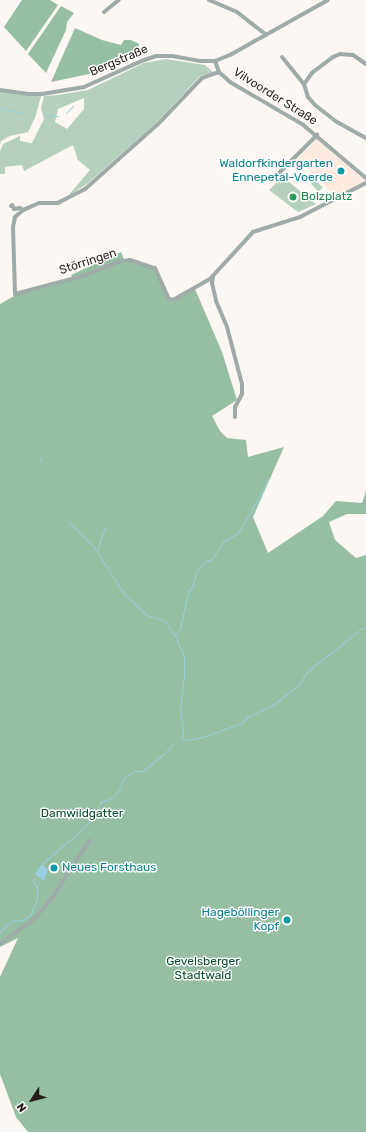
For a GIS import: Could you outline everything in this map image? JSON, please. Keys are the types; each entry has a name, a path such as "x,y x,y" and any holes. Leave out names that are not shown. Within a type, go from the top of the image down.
{"street":[{"path":"104,12 119,0"},
{"path":"209,0 237,12 266,34"},
{"name":"Bergstraße","path":"0,90 27,94 42,94 84,87 156,56 172,56 200,61 215,61 230,55 328,0"},
{"path":"304,84 312,73 333,57 340,54 353,55 366,64"},
{"path":"282,57 304,84 308,96 315,105 337,122 366,138"},
{"name":"Vilvoorder Straße","path":"215,61 219,72 230,82 275,107 317,135 366,178"},
{"path":"11,206 14,209 20,208 23,210 39,203 58,204 81,192 158,124 202,78 219,72"},
{"path":"272,180 317,135"},
{"name":"Störringen","path":"23,210 15,217 13,227 15,294 86,275 118,262 130,260 155,268 169,299 173,300 214,276 253,232 301,216 366,183"},
{"path":"214,276 212,283 216,301 227,327 242,384 242,394 235,406 235,417"},
{"path":"0,944 32,920 52,898 90,840"}],"shaded area":[{"path":"317,139 365,181 336,197 298,159"}],"green space":[{"path":"22,0 50,0 58,5 26,51 4,27"},
{"path":"61,6 74,13 67,22 66,30 46,73 28,54"},
{"path":"75,28 102,40 121,45 124,40 131,40 139,44 138,50 94,73 51,82"},
{"path":"166,59 205,65 213,72 200,76 156,123 88,183 68,196 90,170 78,160 73,145 24,171 22,165 5,167 5,174 0,174 0,152 3,144 20,136 20,141 32,143 44,119 41,108 44,96 88,90 144,63","holes":["84,98 84,109 67,129 55,122 58,109"]},
{"path":"0,91 42,93 35,118 28,132 10,136 1,141 0,145"},
{"name":"Bolzplatz","path":"283,177 316,204 298,212 269,190"},
{"path":"314,178 323,188 318,192 310,182"},
{"name":"Gevelsberger Stadtwald","path":"121,252 125,261 130,260 154,268 164,289 173,301 195,289 222,352 237,400 212,416 220,431 227,438 246,440 248,457 284,447 253,517 268,553 323,516 336,501 362,503 366,491 366,514 347,514 329,522 335,540 356,558 366,555 366,1132 28,1132 16,1117 0,1074 0,977 18,938 0,947 0,304 16,295 73,278 71,275"}],"water":[{"path":"42,864 48,870 44,881 35,874"}],"waterway":[{"path":"66,113 73,106"},
{"path":"0,108 23,113"},
{"path":"45,115 58,116"},
{"path":"68,521 93,546 125,595 147,615 165,621 175,636 180,629 188,590 192,588 197,571 205,561 211,560 224,541 238,533 269,478"},
{"path":"98,551 100,540 106,526"},
{"path":"176,638 184,656 184,676 180,710 183,728 182,738 187,740 203,737 242,723 247,717 273,705 299,685 307,672 366,625"},
{"path":"35,874 42,864 83,829 93,817 101,802 112,798 121,788 122,780 124,778 135,771 143,771 164,754 173,744"},
{"path":"0,932 12,921 23,920 31,914 37,898 37,887 33,881 34,878"},
{"path":"37,887 39,883"}],"place":[{"name":"Waldorfkindergarten Ennepetal-Voerde","path":"341,171"},
{"name":"Bolzplatz","path":"293,197"},
{"name":"Neues Forsthaus","path":"54,868"},
{"name":"Hageböllinger Kopf","path":"287,920"}],"park label":[{"name":"Damwildgatter","path":"82,814"}]}
